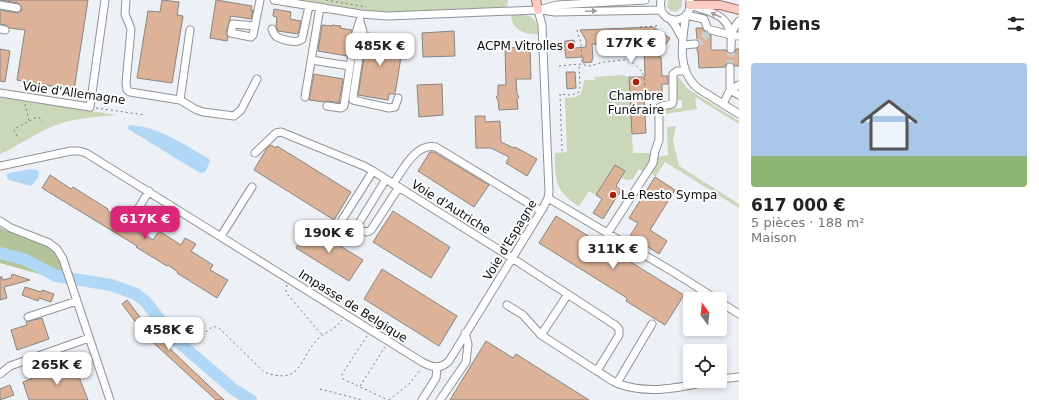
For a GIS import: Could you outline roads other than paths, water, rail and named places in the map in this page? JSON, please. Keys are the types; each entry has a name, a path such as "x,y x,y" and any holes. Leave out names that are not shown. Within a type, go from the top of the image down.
{"main road":[{"path":"536,0 538,10"},
{"path":"690,3 720,5 739,10"}],"street":[{"name":"Voie d'Allemagne","path":"0,93 90,107 105,0"},
{"path":"126,0 125,14 131,29 126,83 127,90 130,92 180,100 203,112 234,116 241,110 257,79"},
{"path":"255,26 260,0"},
{"path":"274,0 361,14 398,16 538,10 555,12 660,10"},
{"path":"538,10 557,5 645,0"},
{"path":"660,0 660,10 675,25 683,41 695,44"},
{"path":"736,36 722,18 690,3 686,15 683,41 685,71 689,80 694,85 739,114"},
{"path":"0,5 17,8"},
{"path":"272,29 279,38 298,42 300,41 302,39 308,6"},
{"path":"305,97 320,7"},
{"name":"Voie d'Espagne","path":"436,368 443,366 448,361 548,198 549,192 542,30 538,10"},
{"path":"327,106 341,108 344,106 355,36 361,14"},
{"path":"670,19 679,19 686,15 704,19 709,28 736,36"},
{"path":"731,49 736,36 733,28 739,21"},
{"path":"360,22 363,31 353,100 390,108 394,107 398,98"},
{"path":"180,100 190,30"},
{"path":"311,60 350,66"},
{"path":"723,104 730,90 730,67"},
{"path":"607,234 653,163 659,140 659,108 672,104 673,74 676,71 685,71"},
{"path":"730,90 739,85"},
{"path":"730,90 739,89"},
{"path":"730,90 739,95"},
{"name":"Voie d'Autriche","path":"255,153 276,133 281,132 364,166 512,258 619,329 620,335 597,371"},
{"path":"386,179 359,223 358,225 360,230 367,232 371,230 415,153 421,149 431,146 436,147 541,211"},
{"name":"Impasse de Belgique","path":"0,166 63,152 79,151 86,153 425,364 436,368"},
{"path":"342,220 375,172"},
{"path":"221,236 252,187"},
{"path":"130,222 149,191"},
{"path":"548,198 705,292"},
{"path":"0,221 11,228 44,240 54,246 60,254 72,284 110,400"},
{"path":"541,335 568,294"},
{"path":"28,317 77,301"},
{"path":"507,305 523,315 541,335 617,383 632,388 653,390 683,387"},
{"path":"727,306 739,314"},
{"path":"617,383 652,324"},
{"path":"440,400 466,362 468,344 465,333"},
{"path":"0,374 10,366 89,338"},
{"path":"422,400 436,378 436,368"},
{"path":"727,379 739,377"}],"water":[{"path":"129,125 140,126 171,137 209,159 210,162 205,172 200,173 128,129"},
{"path":"31,169 38,170 39,174 31,186 9,180 7,178 7,174 9,173"}],"waterway":[{"path":"0,253 24,259 56,276 111,285 136,294 146,302 175,339 233,389 251,400"}],"tunnel":[{"path":"695,44 701,42 704,38 707,27"},
{"path":"730,67 731,49"}],"place":[{"name":"ACPM Vitrolles","path":"571,46"},
{"name":"Chambre Funéraire","path":"636,82"},
{"name":"Le Resto Sympa","path":"613,195"}]}
